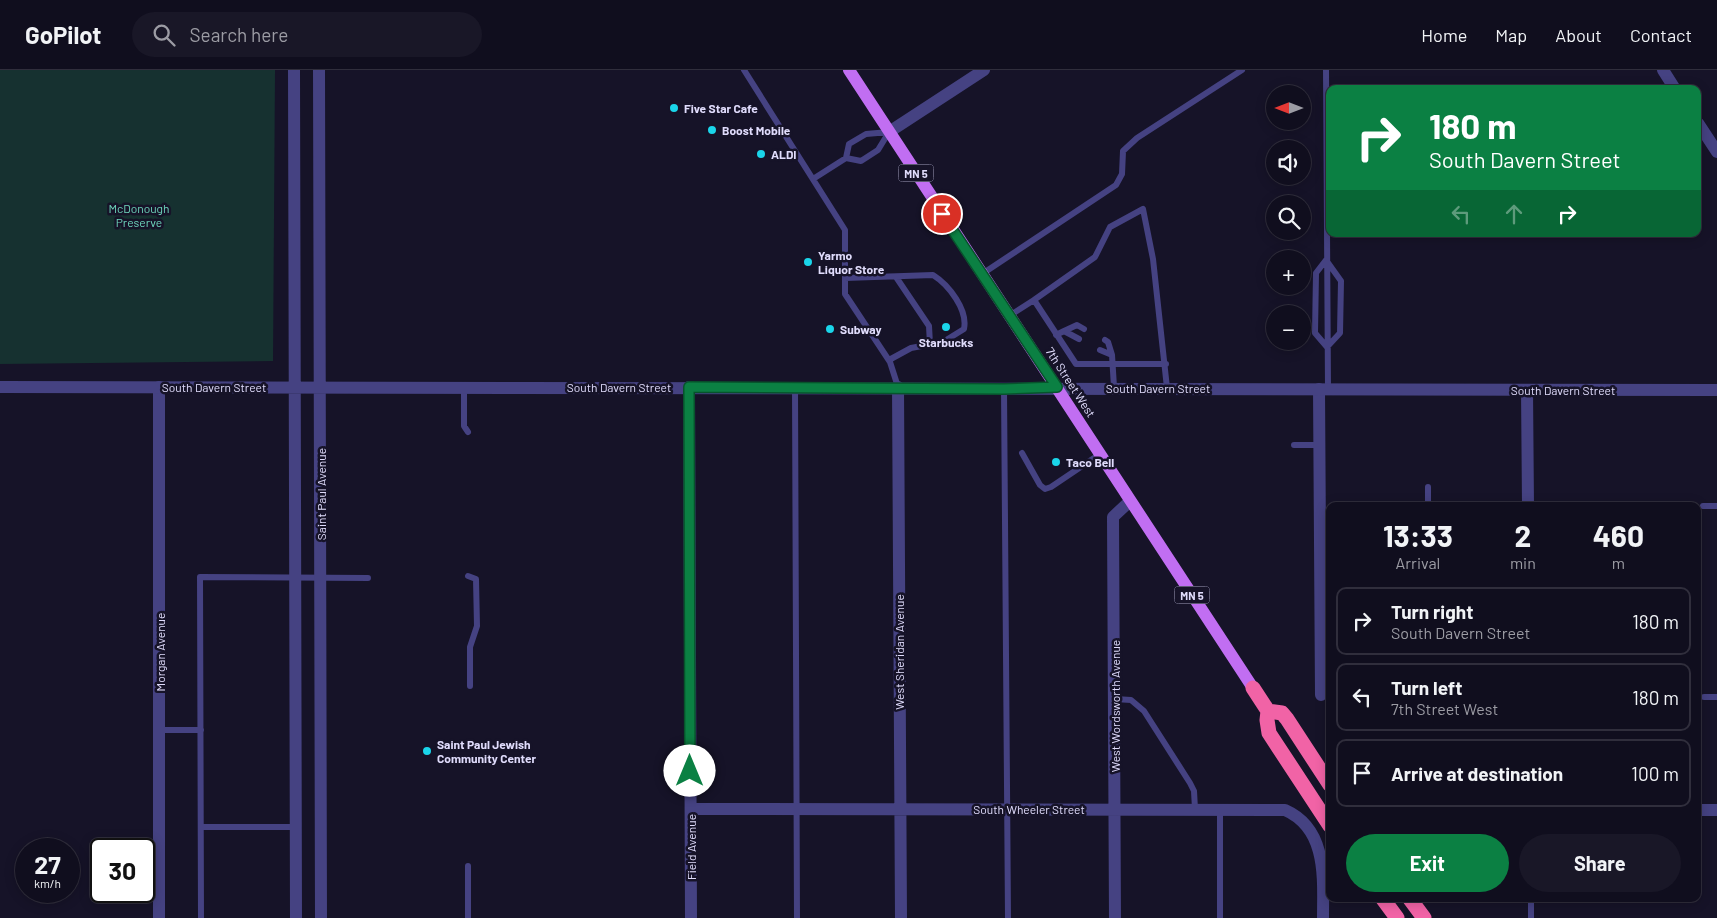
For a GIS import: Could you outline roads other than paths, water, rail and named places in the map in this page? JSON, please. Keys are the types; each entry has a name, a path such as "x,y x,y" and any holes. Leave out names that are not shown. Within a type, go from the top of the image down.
{"highway":[{"name":"7th Street West","path":"1253,688 1268,711"},
{"name":"MN 5","path":"1326,779 1282,713 1268,711 1267,720 1270,733 1326,820"},
{"path":"1385,902 1398,918"},
{"path":"1412,902 1424,918"}],"main road":[{"name":"7th Street West","path":"849,70 981,275 1057,387 1253,688"}],"street":[{"name":"Saint Paul Avenue","path":"294,70 296,918"},
{"name":"Saint Paul Avenue","path":"319,70 321,918"},
{"path":"889,132 984,70"},
{"path":"1663,70 1672,85"},
{"path":"1701,128 1717,152"},
{"name":"South Davern Street","path":"0,387 898,387 1004,389 1114,387 1717,390"},
{"name":"Morgan Avenue","path":"159,387 159,918"},
{"name":"Field Avenue","path":"689,387 691,918"},
{"name":"West Sheridan Avenue","path":"898,387 901,918"},
{"path":"1321,695 1325,598 1319,445 1323,389"},
{"path":"1527,390 1528,502"},
{"name":"West Wordsworth Avenue","path":"1115,918 1113,517 1130,501"},
{"name":"South Wheeler Street","path":"690,809 1276,809 1292,813 1307,827 1318,846 1323,876 1323,918"},
{"path":"1701,810 1717,810"}],"lane":[{"path":"744,70 845,230 845,294 889,360 898,387"},
{"path":"981,275 1116,185 1122,174 1123,151 1137,138 1242,70"},
{"path":"1323,389 1327,347 1326,70"},
{"path":"813,179 846,158 861,161 878,150 889,132"},
{"path":"846,158 849,144 866,134 889,132"},
{"path":"1009,316 1095,257 1110,227 1143,209 1153,259 1166,364 1167,388"},
{"path":"1326,260 1316,273 1315,333 1327,347"},
{"path":"1326,260 1341,281 1340,332 1327,347"},
{"path":"845,278 933,275 942,280 963,312 966,321 964,328 943,342 910,348 889,360"},
{"path":"896,277 929,326 930,344"},
{"path":"1034,300 1076,364 1166,364"},
{"path":"1056,335 1076,325 1084,329"},
{"path":"1064,331 1079,340"},
{"path":"1105,340 1108,342 1112,355 1114,387"},
{"path":"1100,350 1112,355"},
{"path":"795,387 797,918"},
{"path":"464,388 464,426 468,432"},
{"path":"1004,389 1008,918"},
{"path":"1294,445 1319,445"},
{"path":"1022,454 1040,485 1045,488 1051,487 1100,454"},
{"path":"1428,487 1428,502"},
{"path":"1703,506 1717,506"},
{"path":"201,918 200,577 321,576 368,578"},
{"path":"468,576 476,580 477,617 477,626 470,647 470,686"},
{"path":"1704,697 1717,697"},
{"path":"1115,699 1131,700 1144,711 1190,783 1194,791 1195,809"},
{"path":"160,730 201,730"},
{"path":"1220,810 1220,918"},
{"path":"201,827 296,827"},
{"path":"468,866 468,918"},
{"path":"1531,902 1531,918"}],"place":[{"name":"Five Star Cafe","path":"674,108"},
{"name":"Boost Mobile","path":"712,130"},
{"name":"ALDI","path":"761,154"},
{"name":"Yarmo Liquor Store","path":"808,262"},
{"name":"Starbucks","path":"946,327"},
{"name":"Subway","path":"830,329"},
{"name":"Taco Bell","path":"1056,462"},
{"name":"Saint Paul Jewish Community Center","path":"427,751"}],"park label":[{"name":"McDonough Preserve","path":"139,215"}]}
